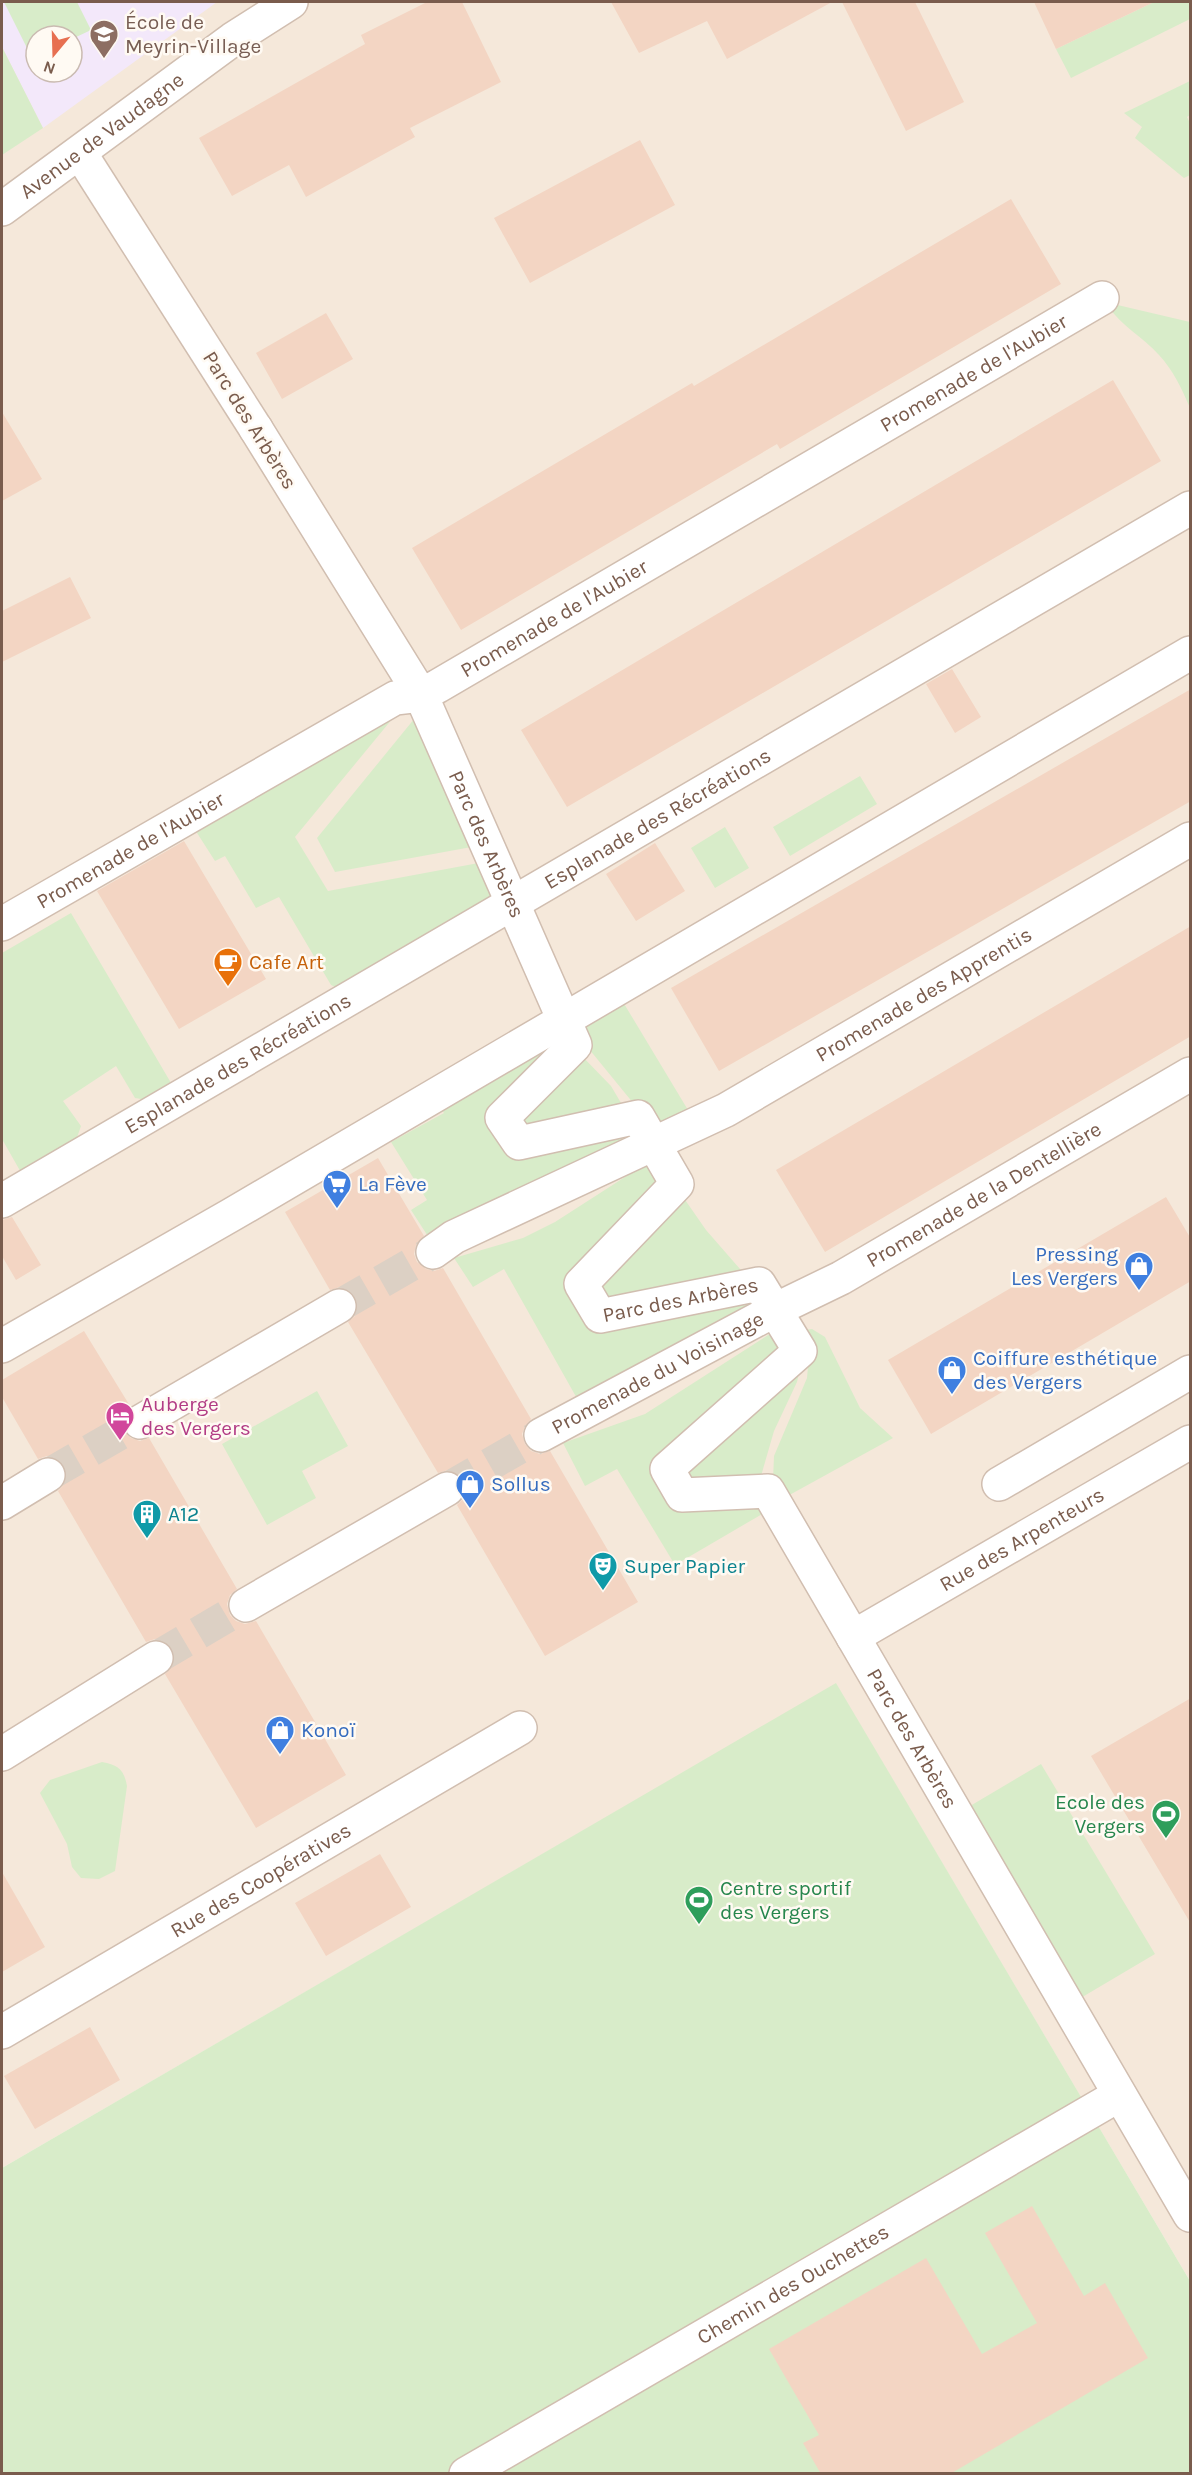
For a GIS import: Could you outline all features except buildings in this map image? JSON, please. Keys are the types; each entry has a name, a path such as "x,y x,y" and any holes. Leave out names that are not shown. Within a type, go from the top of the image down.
{"street":[{"name":"Avenue de Vaudagne","path":"2,209 234,39 291,2"},
{"name":"Parc des Arbères","path":"80,153 256,429 421,695 513,902 575,1045 502,1118 519,1143 638,1117 677,1184 581,1284 600,1316 759,1284 800,1351 667,1469 682,1494 768,1491 1191,2215"},
{"name":"Promenade de l'Aubier","path":"2,924 395,698 421,695 782,488 1102,298"},
{"name":"Esplanade des Récréations","path":"2,1201 1191,508"},
{"path":"2,1346 231,1215 1191,653"},
{"name":"Promenade des Apprentis","path":"433,1252 454,1237 726,1110 1191,839"},
{"name":"Promenade de la Dentellière","path":"775,1310 840,1278 1191,1074"},
{"path":"140,1422 339,1306"},
{"name":"Promenade du Voisinage","path":"541,1435 775,1310"},
{"path":"999,1484 1191,1372"},
{"name":"Rue des Arpenteurs","path":"853,1637 1191,1442"},
{"path":"2,1503 48,1475"},
{"path":"246,1605 447,1489"},
{"path":"2,1754 156,1658"},
{"name":"Rue des Coopératives","path":"2,2031 520,1728"},
{"name":"Chemin des Ouchettes","path":"466,2474 1119,2095"}],"shaded area":[{"path":"2,2 1190,2 1190,2281 836,1684 2,2168"},
{"name":"École de Meyrin-Village","path":"2,2 217,2 43,128 2,47"}],"green space":[{"path":"4,2 77,2 91,30 84,33 84,24 24,24 24,42"},
{"path":"1154,2 1190,2 1190,19 1071,78 1056,49"},
{"path":"2,47 43,128 2,155"},
{"path":"1190,81 1190,115 1187,117 1190,123 1190,175 1184,178 1135,138 1142,127 1124,113"},
{"path":"1109,303 1190,322 1190,408 1177,380 1164,361 1119,320 1108,306"},
{"path":"402,707 295,837 328,891 484,862 501,898 342,990 331,985 279,897 256,908 225,856 215,861 190,822"},
{"path":"419,713 477,846 335,872 317,838"},
{"path":"860,776 877,804 790,856 773,827"},
{"path":"725,827 749,868 715,888 691,848"},
{"path":"71,913 174,1088 154,1101 135,1098 116,1066 63,1101 81,1126 74,1146 23,1176 2,1139 2,953"},
{"path":"620,997 691,1115 656,1131 589,1049 577,1023"},
{"path":"559,1033 565,1044 491,1112 514,1151 631,1125 640,1139 431,1241 411,1210 427,1200 391,1142 444,1113 437,1104"},
{"path":"579,1053 611,1086 624,1108 523,1132 513,1117"},
{"path":"653,1159 667,1183 571,1281 595,1326 754,1293 762,1307 579,1402 504,1269 473,1287 454,1258 523,1238 555,1222"},
{"path":"681,1194 706,1230 747,1277 605,1306 592,1284"},
{"path":"812,1329 825,1337 860,1408 893,1438 784,1498 773,1480 774,1456 807,1378 809,1355 796,1331"},
{"path":"776,1330 787,1349 656,1466 679,1503 763,1499 769,1510 675,1565 617,1469 585,1486 563,1443 645,1414"},
{"path":"801,1364 797,1382 774,1431 759,1483 688,1485 679,1470"},
{"path":"317,1391 348,1446 302,1471 316,1498 267,1525 222,1444"},
{"name":"Centre sportif des Vergers","path":"836,1683 1190,2281 1190,2473 2,2473 2,2168"},
{"path":"102,1762 119,1769 127,1786 115,1871 99,1879 81,1878 72,1867 67,1844 40,1793 50,1780"},
{"path":"1041,1764 1155,1954 1079,1999 965,1809"}],"tunnel":[{"path":"339,1306 433,1252"},
{"path":"48,1475 140,1422"},
{"path":"447,1489 541,1435"},
{"path":"156,1658 246,1605"}],"place":[{"name":"École de Meyrin-Village","path":"104,60"},
{"name":"Cafe Art","path":"228,988"},
{"name":"La Fève","path":"337,1210"},
{"name":"Pressing Les Vergers","path":"1139,1292"},
{"name":"Coiffure esthétique des Vergers","path":"952,1396"},
{"name":"Auberge des Vergers","path":"120,1442"},
{"name":"Sollus","path":"470,1510"},
{"name":"A12","path":"147,1540"},
{"name":"Super Papier","path":"603,1592"},
{"name":"Konoï","path":"280,1756"},
{"name":"Ecole des Vergers","path":"1166,1840"},
{"name":"Centre sportif des Vergers","path":"699,1926"}]}
